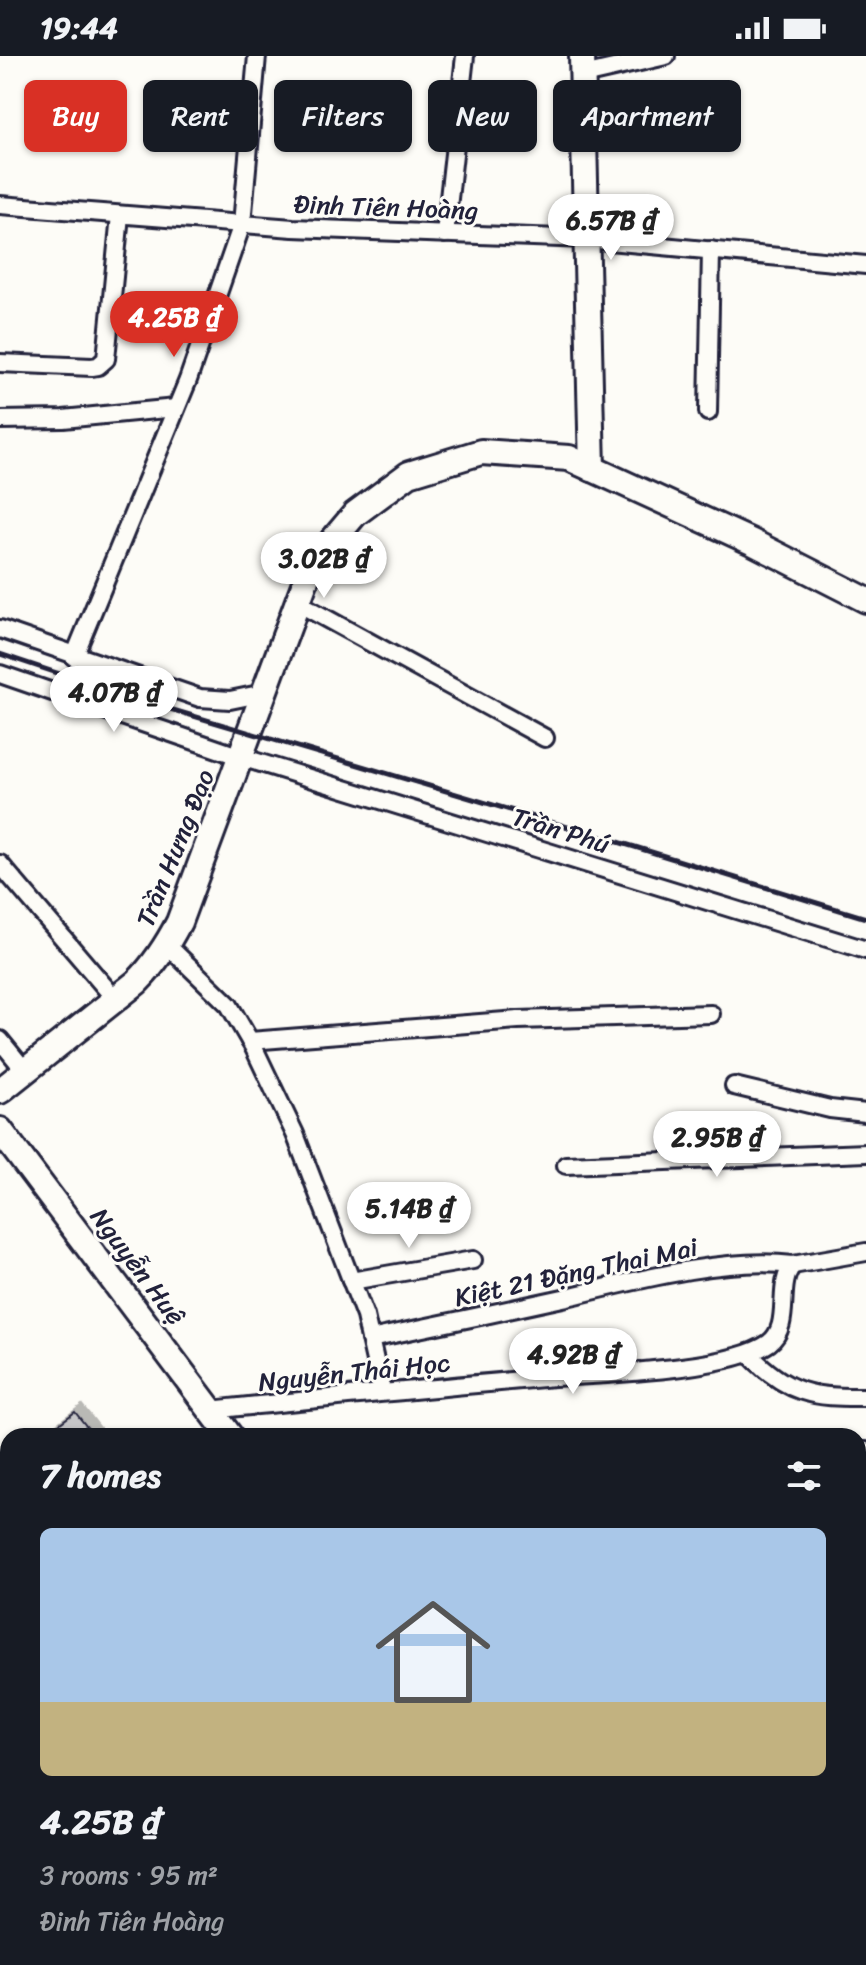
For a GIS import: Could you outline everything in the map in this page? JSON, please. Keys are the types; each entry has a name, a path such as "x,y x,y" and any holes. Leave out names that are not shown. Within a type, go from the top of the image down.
{"street":[{"path":"74,657 188,380 242,224 257,56"},
{"path":"445,234 465,56"},
{"path":"592,469 582,66 666,56"},
{"name":"Đinh Tiên Hoàng","path":"0,205 242,224 587,239 866,265"},
{"path":"0,363 92,367 106,359 120,215"},
{"path":"708,412 711,250"},
{"path":"0,420 63,419 176,408"},
{"name":"Trần Hưng Đạo","path":"0,1091 116,1000 152,967 167,945 179,922 311,566 355,514 409,474 481,452 569,458 752,542 866,600"},
{"path":"298,603 545,738"},
{"path":"0,629 200,698 230,700 264,693"},
{"name":"Trần Phú","path":"0,674 241,757 866,950"},
{"path":"0,864 116,1000"},
{"path":"167,945 229,1005 295,1134 365,1316 382,1392"},
{"path":"250,1041 518,1020 711,1014"},
{"path":"0,1040 26,1072"},
{"path":"734,1086 830,1109 866,1113"},
{"name":"Nguyễn Huệ","path":"0,1130 224,1428"},
{"path":"566,1165 866,1153"},
{"path":"866,1252 793,1265 786,1272 781,1322 772,1340 749,1354 772,1377 803,1392 841,1398 866,1397"},
{"path":"351,1281 473,1260"},
{"name":"Kiệt 21 Đặng Thai Mai","path":"370,1339 618,1285 733,1264 771,1262 793,1265"},
{"name":"Nguyễn Thái Học","path":"211,1410 690,1365 749,1354"}],"building":[{"path":"75,1412 88,1428 54,1428"}],"railway":[{"path":"0,654 126,696 866,918"}]}
